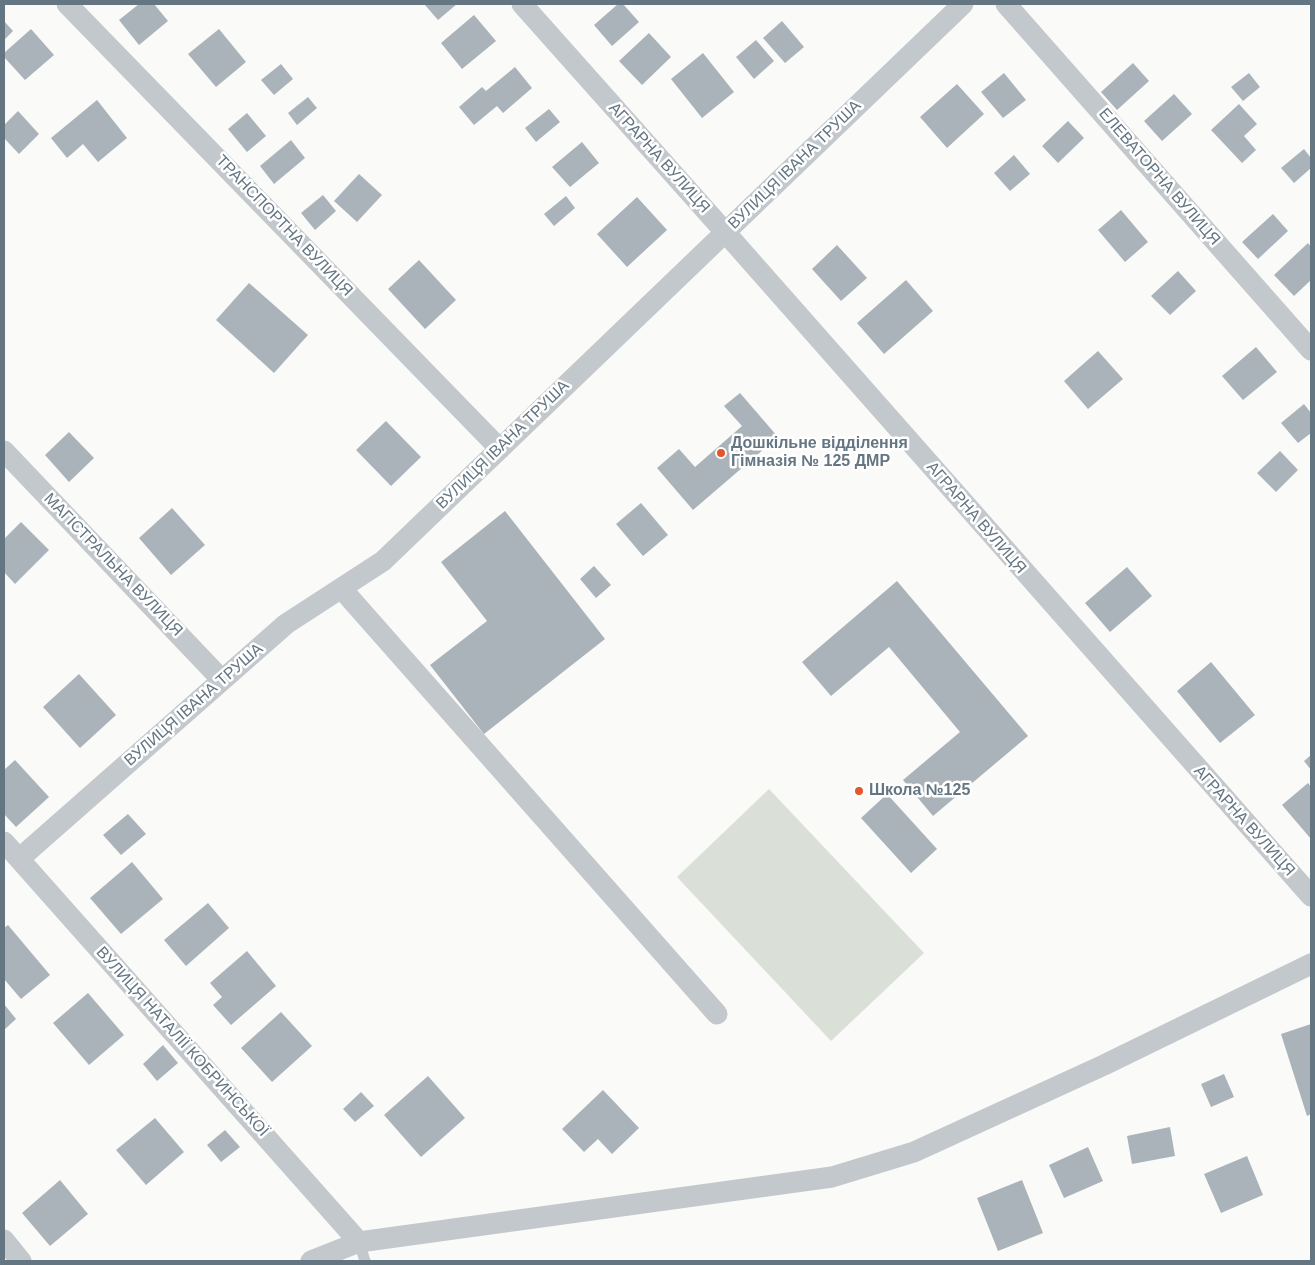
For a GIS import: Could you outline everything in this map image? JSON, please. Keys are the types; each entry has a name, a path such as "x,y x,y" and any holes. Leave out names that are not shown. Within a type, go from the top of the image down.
{"street":[{"name":"ТРАНСПОРТНА ВУЛИЦЯ","path":"67,4 500,448"},
{"name":"АГРАРНА ВУЛИЦЯ","path":"522,4 1311,896"},
{"name":"ВУЛИЦЯ ІВАНА ТРУША","path":"19,858 286,624 383,561 963,4"},
{"name":"ЕЛЕВАТОРНА ВУЛИЦЯ","path":"1006,4 1311,350"},
{"name":"МАГІСТРАЛЬНА ВУЛИЦЯ","path":"4,451 222,680"},
{"path":"341,588 716,1014"},
{"name":"ВУЛИЦЯ НАТАЛІЇ КОБРИНСЬКОЇ","path":"4,842 362,1252"},
{"path":"311,1261 832,1177 914,1152 1104,1065 1311,964"},
{"path":"4,1240 21,1261"}],"shaded area":[{"path":"769,789 924,953 831,1041 677,877"}],"building":[{"path":"139,4 154,4 168,21 139,45 119,20"},
{"path":"426,4 457,4 438,20"},
{"path":"618,4 623,4 639,22 612,46 594,25"},
{"path":"474,15 496,41 462,69 441,43"},
{"path":"4,21 13,31 4,40"},
{"path":"782,21 804,47 785,63 763,38"},
{"path":"31,29 54,55 25,80 4,57 4,53"},
{"path":"219,29 246,62 216,87 188,54"},
{"path":"649,33 671,57 642,85 619,61"},
{"path":"756,40 774,61 754,79 736,57"},
{"path":"703,53 734,92 702,118 671,79"},
{"path":"1133,63 1149,81 1117,110 1101,92"},
{"path":"281,64 293,79 274,95 261,80"},
{"path":"515,67 532,88 503,113 497,106 474,125 459,107 482,87 486,91"},
{"path":"1004,73 1026,100 1003,118 981,92"},
{"path":"1249,73 1260,87 1243,101 1231,87"},
{"path":"957,84 984,114 947,148 920,117"},
{"path":"1174,94 1192,114 1162,141 1144,121"},
{"path":"308,97 317,108 297,125 288,113"},
{"path":"97,100 127,138 98,162 83,144 67,158 51,138"},
{"path":"1239,104 1257,124 1244,136 1256,150 1242,163 1211,130"},
{"path":"549,109 560,122 536,142 525,128"},
{"path":"18,111 39,134 19,154 4,138 4,125"},
{"path":"247,113 266,136 247,152 228,129"},
{"path":"1068,121 1084,138 1058,163 1042,146"},
{"path":"291,140 305,158 274,184 260,166"},
{"path":"582,142 599,163 570,187 552,167"},
{"path":"1304,149 1311,158 1311,168 1294,183 1281,168"},
{"path":"1014,155 1030,174 1010,191 994,173"},
{"path":"359,174 382,195 357,222 334,201"},
{"path":"323,195 336,211 315,230 301,213"},
{"path":"566,196 575,208 554,226 544,214"},
{"path":"637,197 667,230 627,267 597,234"},
{"path":"1121,210 1148,242 1125,262 1098,230"},
{"path":"1273,214 1288,231 1258,259 1242,242"},
{"path":"1308,243 1311,247 1311,280 1294,296 1274,275"},
{"path":"837,245 867,278 841,301 812,269"},
{"path":"419,260 456,300 425,329 388,289"},
{"path":"1178,271 1196,291 1170,315 1151,296"},
{"path":"906,280 933,311 884,354 857,323"},
{"path":"249,283 308,335 274,373 216,320"},
{"path":"1256,347 1277,372 1243,400 1222,376"},
{"path":"1098,351 1123,379 1088,409 1064,381"},
{"path":"740,393 778,437 693,510 657,468 679,449 695,467 742,426 724,406"},
{"path":"1304,404 1311,413 1311,433 1298,443 1281,423"},
{"path":"386,421 421,457 391,486 356,450"},
{"path":"69,432 94,458 69,482 45,455"},
{"path":"1280,451 1298,470 1276,492 1257,473"},
{"path":"641,503 668,535 643,556 616,524"},
{"path":"172,508 205,545 171,575 139,538"},
{"path":"505,511 605,639 484,734 430,665 487,621 441,562"},
{"path":"21,522 49,550 15,584 4,572 4,539"},
{"path":"594,566 611,585 596,598 580,579"},
{"path":"1127,567 1152,596 1110,632 1085,603"},
{"path":"897,581 1028,736 933,816 903,780 960,732 889,647 831,696 802,662"},
{"path":"1211,662 1255,715 1220,743 1177,691"},
{"path":"79,674 116,715 80,748 43,707"},
{"path":"1311,755 1311,770 1304,761"},
{"path":"15,760 49,797 16,827 4,814 4,770"},
{"path":"1308,783 1311,787 1311,839 1282,805"},
{"path":"887,794 937,849 911,873 861,818"},
{"path":"128,814 146,834 121,855 103,835"},
{"path":"132,862 163,899 121,934 90,898"},
{"path":"208,903 229,928 186,966 164,940"},
{"path":"8,925 50,975 21,999 4,979 4,928"},
{"path":"247,951 276,986 231,1025 213,1005 222,997 210,983"},
{"path":"88,993 124,1035 89,1065 53,1023"},
{"path":"4,1004 16,1019 4,1030"},
{"path":"281,1012 312,1046 272,1082 241,1048"},
{"path":"1311,1024 1311,1114 1307,1116 1281,1034"},
{"path":"163,1045 178,1063 157,1081 143,1064"},
{"path":"1224,1074 1234,1097 1211,1107 1201,1084"},
{"path":"428,1076 465,1118 421,1157 384,1115"},
{"path":"603,1090 639,1128 612,1154 598,1139 584,1152 562,1129"},
{"path":"361,1092 374,1106 355,1122 343,1109"},
{"path":"155,1118 184,1152 146,1185 116,1150"},
{"path":"1170,1127 1175,1156 1132,1164 1127,1136"},
{"path":"225,1130 240,1147 221,1162 207,1145"},
{"path":"1088,1147 1103,1181 1064,1198 1049,1165"},
{"path":"1247,1156 1263,1195 1221,1213 1204,1174"},
{"path":"60,1180 88,1214 50,1246 22,1213"},
{"path":"1022,1180 1043,1233 998,1251 977,1198"}],"place":[{"name":"Дошкільне відділення Гімназія № 125 ДМР","path":"721,453"},
{"name":"Школа №125","path":"859,791"}]}
